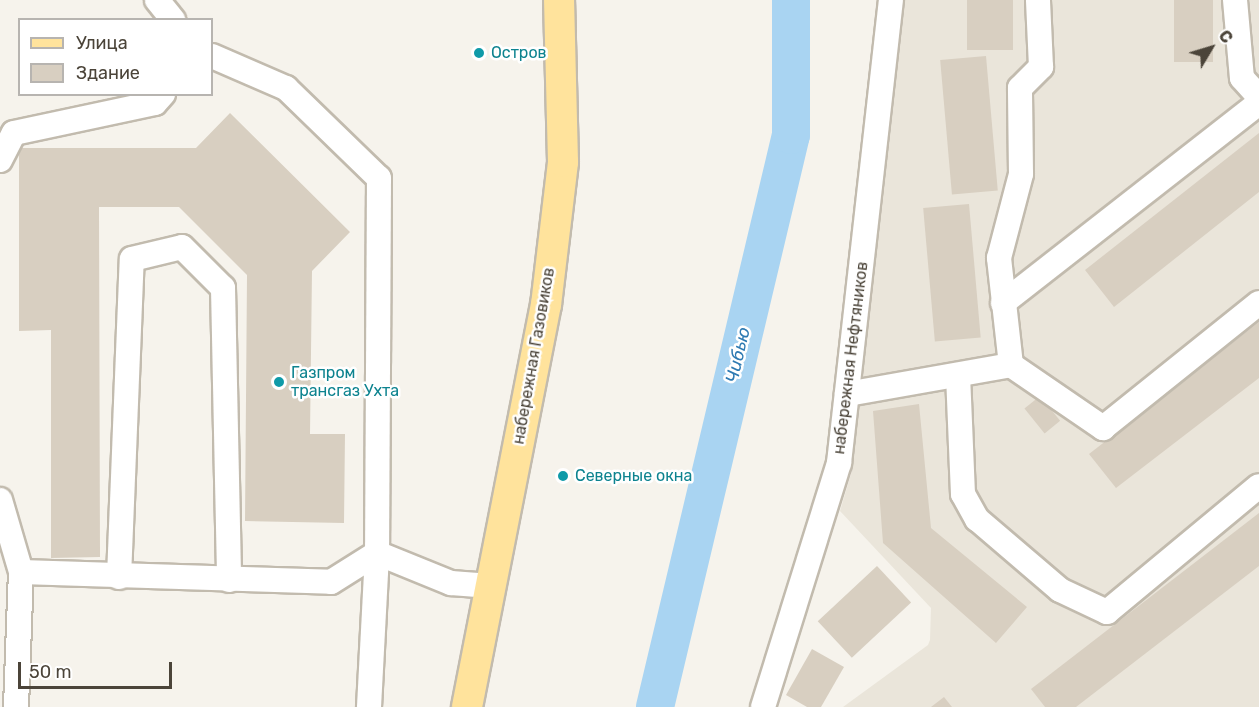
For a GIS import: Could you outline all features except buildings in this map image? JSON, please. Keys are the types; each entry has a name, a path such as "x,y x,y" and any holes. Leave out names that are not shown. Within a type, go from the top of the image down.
{"main road":[{"name":"набережная Газовиков","path":"467,707 549,281 563,162 559,0"}],"street":[{"path":"157,0 171,18"},
{"name":"набережная Нефтяников","path":"763,707 839,463 891,0"},
{"path":"1011,365 999,258 1021,174 1020,88 1041,67 1038,0"},
{"path":"1235,0 1242,78 1259,97"},
{"path":"213,56 286,88 379,178 377,553 369,707"},
{"path":"0,160 14,133 155,103 161,96"},
{"path":"1004,303 1259,103"},
{"path":"119,577 132,259 182,247 223,288 229,580"},
{"path":"848,394 1011,365 1103,428 1259,303"},
{"path":"958,375 963,494 977,519 1060,590 1107,612 1259,486"},
{"path":"0,500 21,572 16,707"},
{"path":"377,553 451,583 491,586"},
{"path":"21,572 119,577 331,582 377,553"}],"shaded area":[{"path":"898,0 1259,0 1259,707 843,707 928,645 930,640 931,608 840,511 851,474 857,376"}],"waterway":[{"name":"Чибью","path":"655,707 791,135 791,0"}],"place":[{"name":"Остров","path":"479,53"},
{"name":"Газпром трансгаз Ухта","path":"279,382"},
{"name":"Северные окна","path":"563,476"}]}
